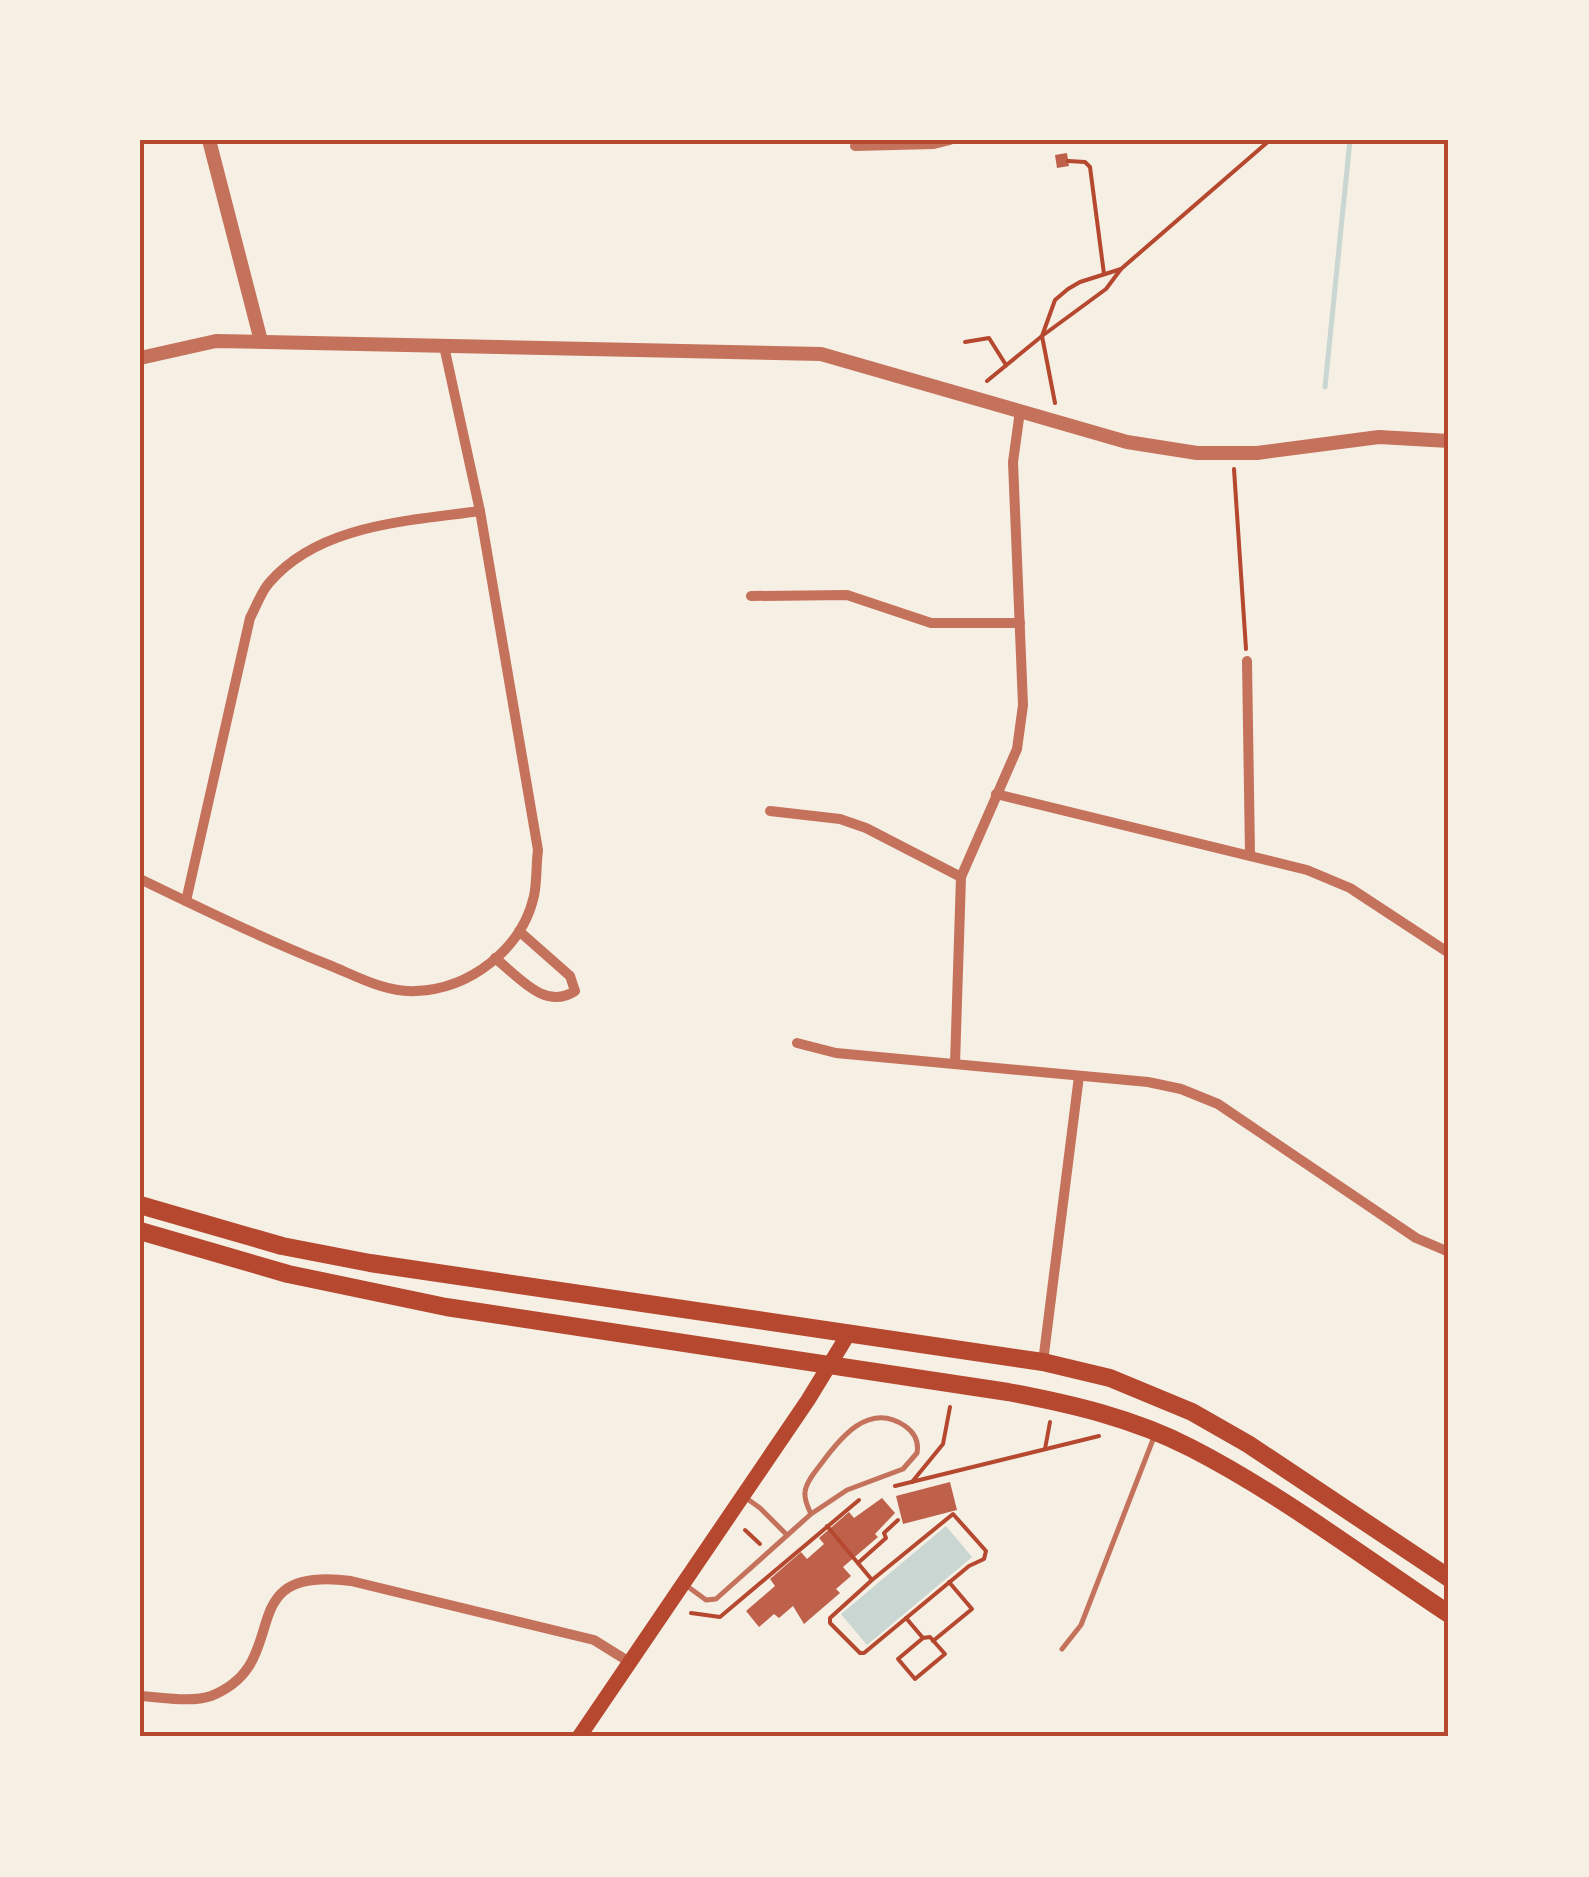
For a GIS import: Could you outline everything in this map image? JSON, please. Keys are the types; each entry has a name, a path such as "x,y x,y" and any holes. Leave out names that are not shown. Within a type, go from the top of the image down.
{"main road":[{"path":"140,1205 282,1246 370,1263 1043,1362 1110,1378 1192,1412 1248,1444 1449,1578"},
{"path":"140,1232 356,1290 464,1310 1062,1402 1156,1433 1235,1473 1449,1614"},
{"path":"579,1737 850,1333"},
{"path":"1356,1553 1372,1528"}],"street":[{"path":"208,140 261,341"},
{"path":"855,146 950,140"},
{"path":"140,358 216,341 821,354 1127,442 1197,453 1233,454 1379,437 1449,441"},
{"path":"140,879 255,935 383,987 417,991 461,980 484,968 514,941 534,898 538,850 480,511 444,346"},
{"path":"956,1064 962,877 1021,729 1013,462 1020,411"},
{"path":"186,901 250,618 268,584 302,554 366,528 480,511"},
{"path":"750,596 847,595 931,622 1020,623"},
{"path":"1246,661 1250,854"},
{"path":"996,794 1307,870 1350,888 1449,952"},
{"path":"770,811 812,814 853,824 962,877"},
{"path":"495,958 547,998 562,1000 575,992 570,976 519,930"},
{"path":"797,1043 836,1053 1148,1082 1218,1104 1416,1238 1449,1252"},
{"path":"1043,1362 1079,1076"},
{"path":"140,1696 208,1698 234,1682 255,1661 271,1605 287,1587 306,1579 352,1582 594,1640 630,1662"}],"lane":[{"path":"685,1584 706,1600 716,1599 812,1514 847,1490 903,1469 917,1453 914,1435 907,1426 886,1418 873,1419 848,1431 806,1485 805,1499 812,1514"},
{"path":"1062,1649 1081,1625 1156,1433"},
{"path":"743,1497 760,1508 787,1536"}],"path":[{"path":"987,381 1106,289 1121,268 1270,140"},
{"path":"1068,161 1084,162 1090,167 1104,274"},
{"path":"1055,421 1055,395 1042,336 1056,300 1080,282 1121,268"},
{"path":"966,342 989,338 1006,365"},
{"path":"1233,454 1246,661"},
{"path":"912,1482 943,1444 950,1407"},
{"path":"1045,1449 1050,1422"},
{"path":"881,1490 1099,1436"},
{"path":"691,1614 720,1617 866,1494"},
{"path":"954,1514 986,1551 984,1558 949,1582 864,1653 856,1652 830,1623 830,1618 872,1580 954,1514"},
{"path":"858,1563 886,1538 884,1533 898,1520"},
{"path":"827,1526 872,1580"},
{"path":"933,1641 972,1610 949,1582"},
{"path":"906,1618 923,1638"},
{"path":"930,1637 944,1654 915,1679 898,1659 923,1638 930,1637"}],"shaded area":[{"path":"946,1526 972,1557 867,1645 841,1614"}],"building":[{"path":"1067,153 1069,166 1057,168 1055,155"},
{"path":"950,1482 957,1510 903,1524 896,1496"},
{"path":"882,1498 895,1513 875,1534 878,1537 843,1567 851,1576 836,1589 840,1593 804,1624 793,1606 779,1618 774,1614 759,1627 746,1611 775,1586 770,1579 801,1552 807,1559 824,1544 819,1538 849,1512 854,1518"}],"waterway":[{"path":"1325,387 1350,140"}]}
